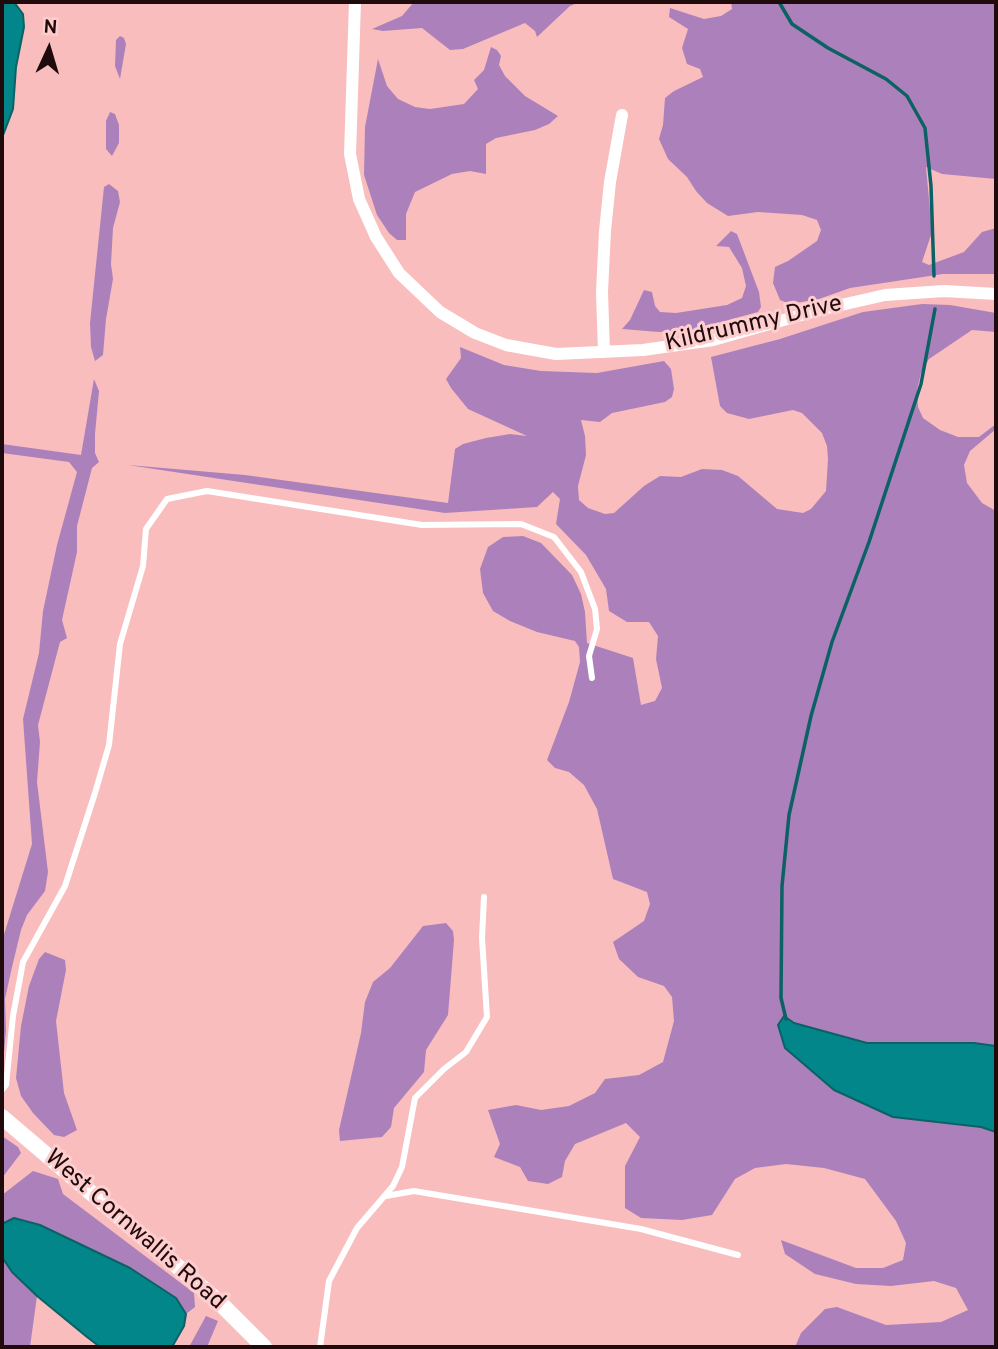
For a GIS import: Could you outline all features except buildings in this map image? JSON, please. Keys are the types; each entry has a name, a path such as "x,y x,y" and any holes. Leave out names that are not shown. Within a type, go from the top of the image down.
{"street":[{"name":"Kildrummy Drive","path":"355,2 350,114 351,169 363,210 391,263 407,282 440,312 475,333 527,350 556,354 604,352 696,343 885,295 944,291 996,294"},
{"path":"604,352 602,292 605,231 610,182 622,116"},
{"name":"West Cornwallis Road","path":"2,1117 218,1301 264,1347"}],"lane":[{"path":"2,1090 6,1085 13,1016 23,962 65,886 95,793 109,745 120,644 143,566 146,529 167,499 206,491 422,525 521,524 554,537 581,572 595,609 597,629 589,656 592,678"},
{"path":"320,1347 329,1281 357,1228 386,1196 402,1167 415,1098 444,1069 466,1052 487,1017 482,938 484,897"},
{"path":"386,1196 414,1191 427,1193 641,1229 738,1255"}],"shaded area":[{"path":"414,2 580,2 570,6 537,37 535,31 525,23 463,49 450,50 422,28 383,31 372,29 402,16"},
{"path":"731,2 996,2 996,179 942,174 926,167 932,232 922,262 929,265 964,252 982,232 996,228 996,274 943,274 850,288 819,299 790,304 780,300 773,283 775,267 817,241 821,230 817,220 802,215 758,212 728,216 707,203 696,191 687,177 668,159 659,139 665,98 703,77 700,69 687,64 682,48 688,29 669,17 670,8 704,19 721,16 732,9"},
{"path":"120,36 126,44 120,79 115,66 116,40"},
{"path":"491,47 501,56 499,65 505,76 525,96 558,116 549,124 535,130 496,138 486,144 486,174 470,171 452,174 415,192 406,214 406,240 397,240 377,215 364,175 365,127 378,59 387,86 398,99 415,107 430,109 464,104 478,89 474,80 484,70"},
{"path":"110,112 115,114 119,125 119,143 112,156 106,149 106,121"},
{"path":"109,184 118,191 120,202 113,228 113,279 103,355 95,361 91,347 90,323 104,187"},
{"path":"731,231 737,234 759,292 761,307 758,312 695,329 659,332 622,329 630,320 644,290 652,292 655,306 660,312 676,313 727,305 742,298 746,286 742,268 729,247 716,246"},
{"path":"922,304 950,305 996,313 996,332 972,330 929,359 921,373 917,390 918,407 923,418 940,430 958,437 979,437 996,424 996,429 970,451 964,465 967,483 982,503 996,511 996,1347 795,1347 801,1333 825,1309 837,1307 886,1325 941,1322 968,1310 956,1288 934,1281 891,1286 856,1284 815,1274 785,1254 781,1240 856,1268 883,1268 903,1260 906,1243 896,1221 865,1179 824,1168 786,1164 755,1168 735,1179 712,1215 682,1220 641,1218 625,1208 625,1166 640,1137 626,1123 575,1144 565,1161 562,1177 548,1184 528,1181 520,1167 494,1157 500,1144 488,1110 516,1105 541,1110 569,1106 595,1093 605,1079 639,1075 663,1062 674,1021 672,997 664,986 638,977 619,959 613,942 644,921 650,904 647,892 613,879 597,809 584,785 569,772 555,768 547,760 569,702 580,662 579,647 575,641 537,632 510,621 493,611 483,593 480,569 488,547 503,537 523,536 541,543 572,575 581,594 587,643 633,658 641,705 655,701 662,688 656,659 658,636 649,622 627,622 609,611 606,589 586,555 556,524 560,499 553,492 537,507 445,513 128,465 245,475 448,503 455,449 486,438 510,434 527,436 468,409 451,388 446,379 461,358 460,347 504,365 541,371 597,373 664,361 671,369 674,389 672,397 665,402 612,413 600,422 581,420 586,455 578,486 579,500 588,508 605,514 614,513 644,486 660,476 681,477 702,469 722,470 738,476 777,509 803,513 811,509 826,491 828,459 822,433 802,413 793,410 749,419 727,413 720,406 711,357 780,339 863,312"},
{"path":"94,379 99,391 95,453 99,462 92,468 77,526 77,552 62,620 67,638 60,642 38,725 40,742 37,782 48,872 45,891 27,915 21,930 12,967 5,999 6,1031 2,1074 2,941 32,844 23,719 39,653 43,611 57,545 77,472 69,462 2,453 2,444 81,455"},
{"path":"446,923 453,931 454,940 448,1015 426,1050 424,1072 394,1108 391,1127 382,1137 340,1141 339,1130 361,1033 365,1002 373,982 390,968 423,926"},
{"path":"45,952 65,960 66,970 56,1021 64,1093 77,1130 64,1137 54,1135 33,1113 21,1096 16,1078 21,1026 29,986 39,959"},
{"path":"2,1136 18,1147 21,1153 2,1178"},
{"path":"33,1171 58,1179 63,1194 194,1293 195,1307 186,1314 176,1298 14,1218 2,1224 2,1195"},
{"path":"2,1257 12,1272 37,1296 30,1347 2,1347"},
{"path":"206,1316 218,1321 207,1347 189,1347"}],"water":[{"path":"2,2 14,2 23,14 24,27 16,67 13,109 2,138"},
{"path":"784,1016 794,1023 867,1043 974,1043 996,1046 996,1132 981,1127 893,1117 834,1090 785,1048 778,1025"},
{"path":"14,1218 40,1225 130,1268 176,1298 186,1314 184,1326 172,1347 100,1347 87,1337 37,1296 12,1272 2,1257 2,1224"}],"waterway":[{"path":"779,2 792,24 828,48 886,79 907,96 925,128 931,186 934,276"},
{"path":"786,1019 781,998 782,886 789,815 811,716 832,642 869,542 921,384 935,309"}]}
